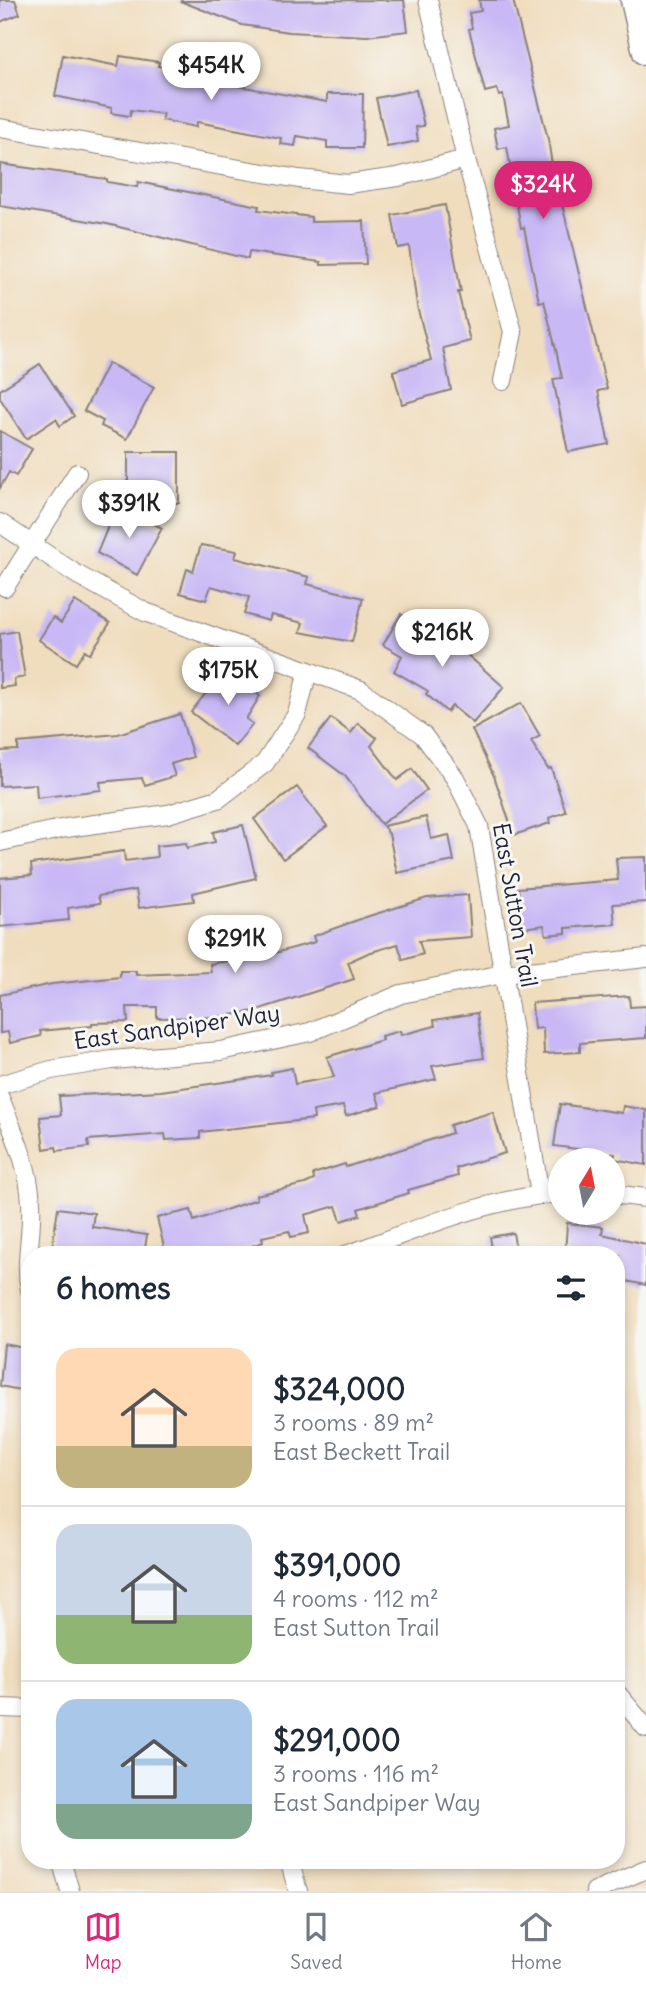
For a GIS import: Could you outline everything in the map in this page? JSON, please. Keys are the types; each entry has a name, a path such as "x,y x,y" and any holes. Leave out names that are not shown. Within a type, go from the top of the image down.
{"main road":[{"path":"635,0 646,13"},
{"path":"635,0 646,52"}],"street":[{"path":"428,0 466,159 513,332 503,382"},
{"path":"0,128 299,179 348,184 398,177 466,159"},
{"path":"5,587 77,473"},
{"name":"East Sutton Trail","path":"0,523 145,612 361,690 423,736 454,778 479,826 540,1194"},
{"path":"0,842 66,828 168,814 218,799 265,763 297,713 308,671"},
{"name":"East Sandpiper Way","path":"0,1084 51,1070 112,1060 221,1051 310,1032 401,994 503,974 646,958"},
{"path":"0,1098 27,1164 31,1206 28,1246"},
{"path":"372,1246 476,1210 548,1194"},
{"path":"625,1196 646,1198"},
{"path":"625,1703 646,1728"},
{"path":"0,1708 21,1709"},
{"path":"64,1869 70,1891"},
{"path":"292,1869 298,1891"},
{"path":"595,1891 646,1869"}],"building":[{"path":"0,0 15,0 20,14 0,22"},
{"path":"404,0 408,31 367,36 289,32 242,25 180,1"},
{"path":"479,0 513,0 548,139 557,197 560,196 607,389 598,391 609,444 568,452 553,379 562,378 556,350 544,301 539,302 524,227 521,228 507,147 498,149 494,128 509,125 503,95 499,96 497,89 485,92 469,29 472,28 469,13 481,11"},
{"path":"63,55 118,66 120,56 159,62 158,66 206,76 205,80 327,102 327,94 363,94 362,148 327,148 327,141 297,136 295,146 280,144 281,138 197,122 196,127 162,120 163,114 131,110 130,116 111,113 112,108 55,96"},
{"path":"416,90 424,126 416,127 418,141 387,147 376,98"},
{"path":"0,164 107,179 107,182 137,187 138,182 259,206 258,210 311,217 311,222 364,221 366,264 321,265 321,262 249,252 248,259 107,224 0,206"},
{"path":"445,205 461,292 458,292 470,341 443,348 451,390 402,404 393,371 431,360 417,306 409,246 398,248 392,215"},
{"path":"108,363 154,387 127,439 101,426 103,421 84,411"},
{"path":"40,364 74,416 60,426 56,419 26,439 0,398 0,390"},
{"path":"0,431 32,449 16,476 9,472 0,488"},
{"path":"128,452 179,452 179,503 128,503"},
{"path":"117,505 162,528 137,575 97,553"},
{"path":"201,545 237,551 235,558 309,577 307,584 363,598 352,642 300,632 303,623 271,615 269,621 244,614 249,597 211,586 206,600 180,593 187,569 193,571"},
{"path":"75,601 110,623 90,654 85,650 76,664 39,640 53,617 61,623"},
{"path":"401,614 411,620 413,616 430,626 427,631 463,651 504,687 473,723 452,706 447,712 426,694 428,691 394,671 402,656 383,645"},
{"path":"17,631 25,677 14,679 15,686 0,688 0,634"},
{"path":"225,669 260,696 246,719 253,724 235,746 191,712"},
{"path":"521,703 540,736 531,741 548,769 551,768 566,812 549,818 550,823 514,835 494,776 472,730"},
{"path":"180,714 193,757 171,764 175,776 145,785 142,778 100,782 101,790 37,798 36,784 0,786 0,751 18,750 18,743 118,734"},
{"path":"331,718 351,733 358,723 377,738 371,746 397,780 412,769 427,790 381,824 345,776 308,748"},
{"path":"297,787 327,826 283,859 254,819"},
{"path":"426,817 431,839 449,835 454,861 397,873 389,834 383,826"},
{"path":"243,825 256,878 193,893 194,901 139,908 136,890 98,896 100,903 68,908 69,920 0,927 0,878 32,875 31,864 124,851 125,861 157,857 156,846 186,843 187,848 215,842 213,832"},
{"path":"646,857 646,902 613,904 615,924 566,928 566,933 546,935 544,925 523,928 518,888 618,880 616,858"},
{"path":"468,895 471,937 419,941 423,954 403,960 398,944 368,953 348,962 354,979 254,1011 219,1017 157,1018 157,1007 127,1007 128,1022 92,1023 92,1026 40,1031 41,1036 10,1043 8,1032 0,1033 0,995 52,984 120,977 120,971 136,971 136,975 211,972 210,964 245,958 246,961 315,942 313,936 427,898"},
{"path":"629,996 630,1007 646,1006 646,1038 580,1043 580,1052 544,1054 543,1028 534,1029 532,1003"},
{"path":"477,1013 484,1058 432,1066 436,1079 376,1093 380,1106 346,1116 343,1106 313,1111 314,1119 200,1132 200,1138 166,1140 165,1134 88,1140 89,1147 57,1151 56,1147 44,1149 40,1117 61,1115 59,1096 161,1091 272,1075 271,1072 292,1068 295,1084 334,1077 327,1057 382,1040 381,1036 400,1031 401,1035 435,1026 434,1020"},
{"path":"560,1104 622,1113 623,1106 646,1110 646,1165 625,1161 625,1148 554,1146"},
{"path":"493,1112 505,1153 456,1168 458,1176 408,1190 409,1193 358,1209 360,1215 341,1221 336,1206 305,1215 309,1233 291,1237 289,1231 262,1237 263,1242 252,1246 164,1246 157,1218 191,1210 194,1221 257,1199 256,1195 305,1184 314,1180 313,1174 345,1164 346,1167 452,1133 450,1125"},
{"path":"58,1208 94,1213 92,1227 147,1235 145,1246 52,1246"},
{"path":"567,1225 603,1227 602,1234 646,1244 646,1285 625,1281 625,1246 566,1246"},
{"path":"513,1233 515,1246 492,1246 490,1237"},
{"path":"4,1344 21,1347 21,1390 0,1386"}]}
